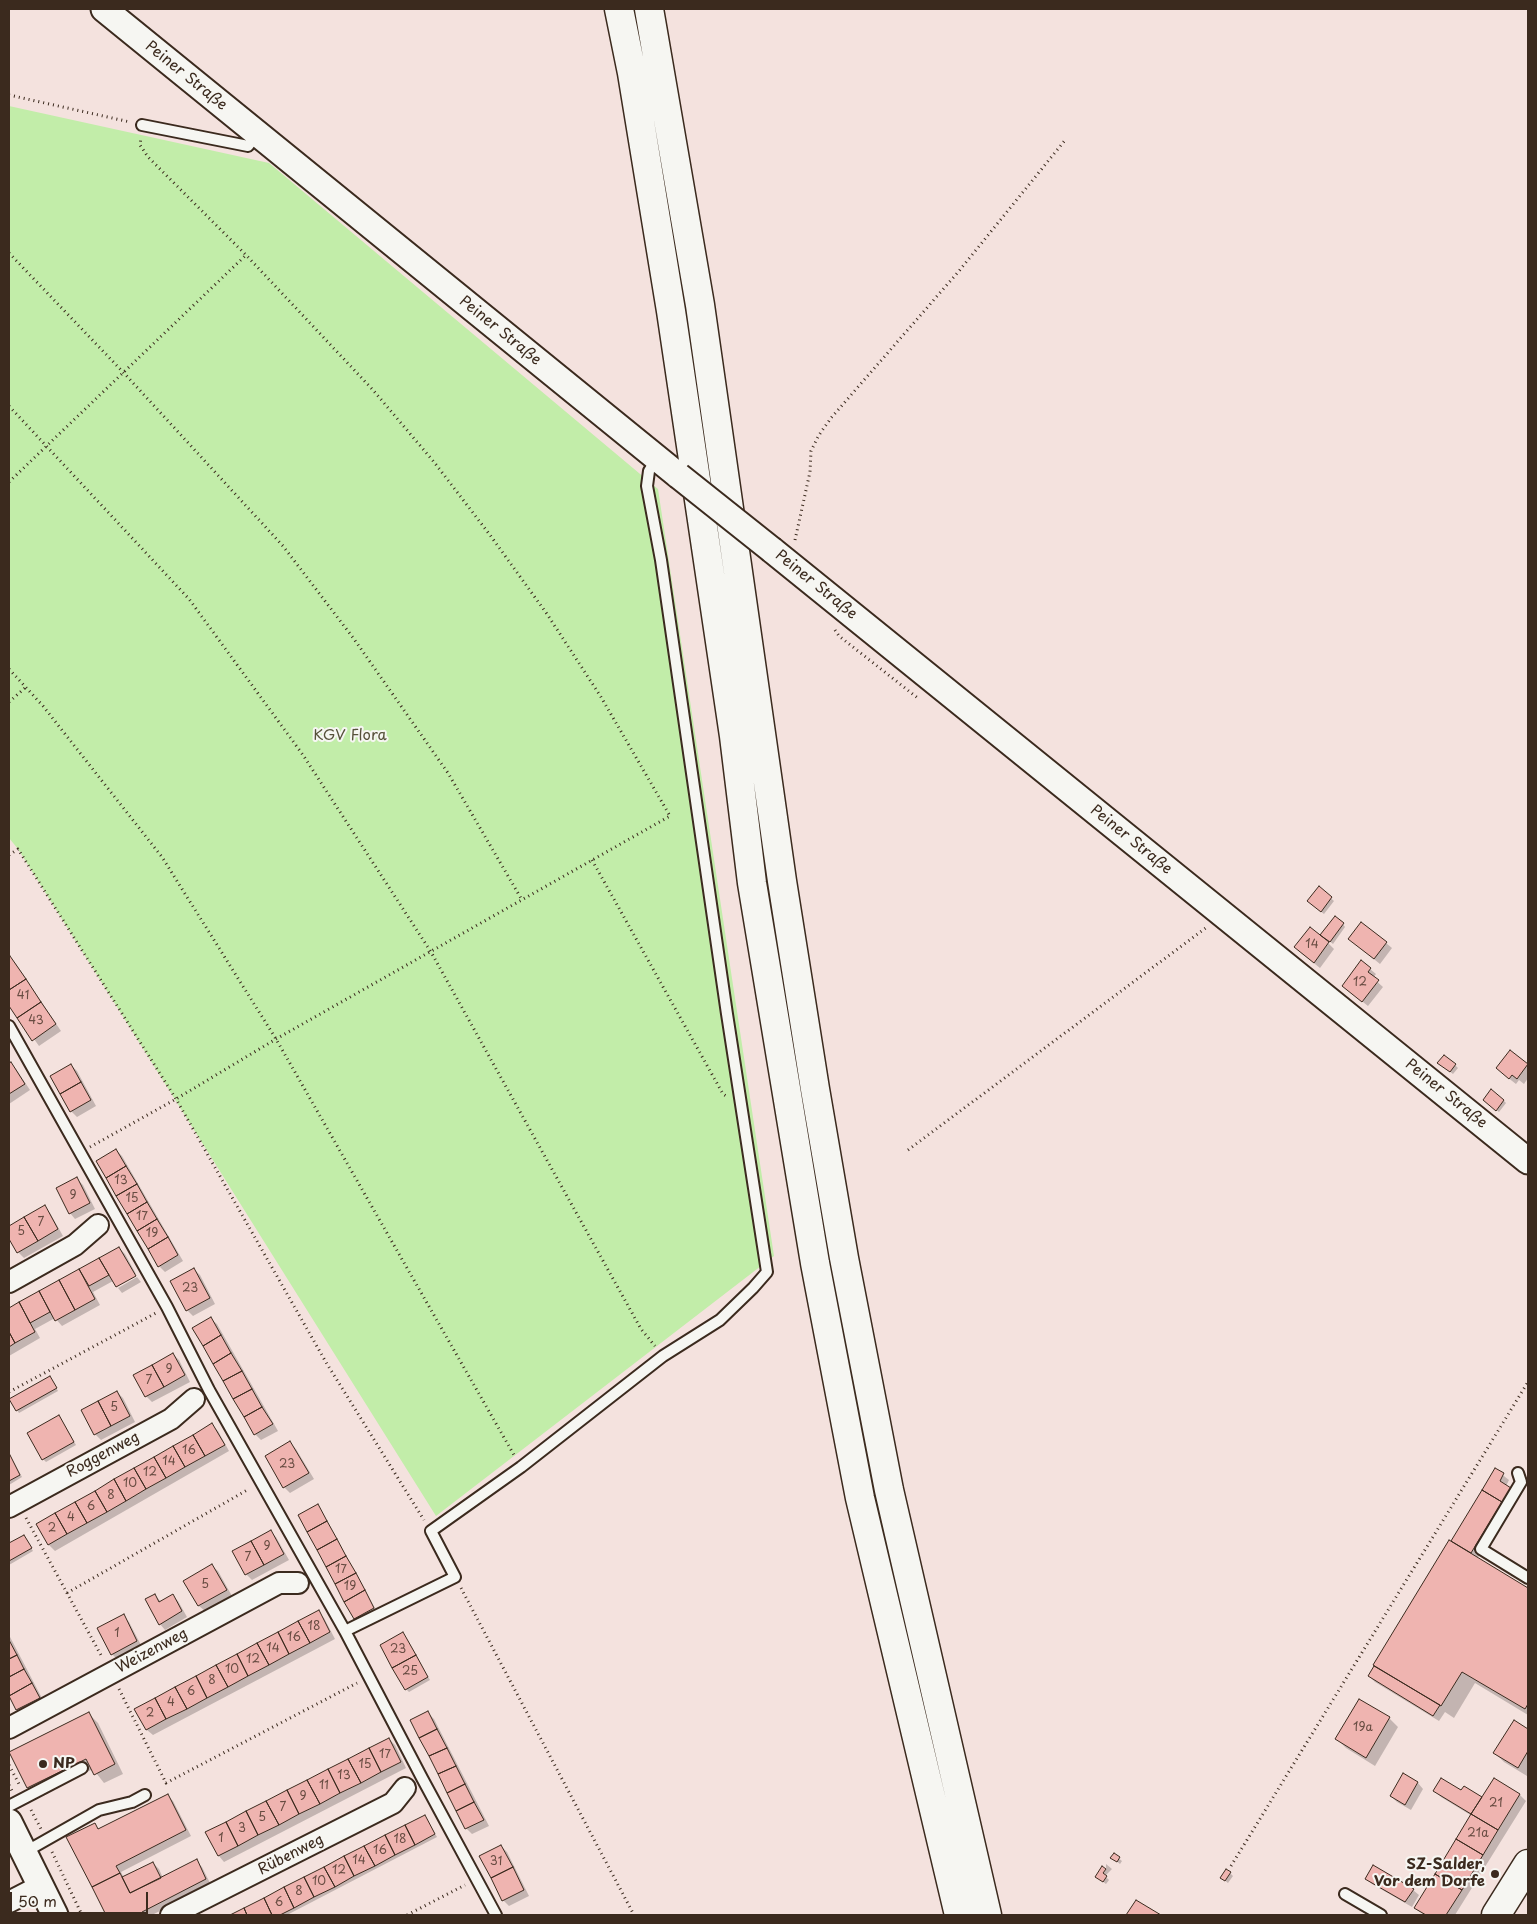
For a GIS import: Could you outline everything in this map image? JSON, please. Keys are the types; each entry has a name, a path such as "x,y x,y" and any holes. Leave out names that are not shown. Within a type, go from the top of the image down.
{"main road":[{"path":"619,9 632,73 671,311 734,736 752,883 815,1263 860,1498 959,1915"},
{"path":"650,9 700,305 782,881 844,1258 889,1490 987,1915"},
{"path":"1496,1915 1528,1864"}],"street":[{"name":"Peiner Straße","path":"104,9 1528,1161"},
{"path":"9,1282 75,1246 98,1225"},
{"name":"Roggenweg","path":"13,1504 170,1419 201,1395"},
{"name":"Weizenweg","path":"9,1728 279,1583 305,1578"},
{"name":"Rübenweg","path":"171,1915 393,1803 413,1783"},
{"path":"9,1822 55,1915"},
{"path":"9,1902 40,1886"}],"lane":[{"path":"142,125 248,146 257,134"},
{"path":"345,1631 455,1576 431,1531 521,1467 663,1356 720,1320 767,1272 663,569 647,486 649,471 657,458"},
{"path":"9,1026 167,1307 201,1395 261,1482 305,1578 345,1631 368,1677 413,1783 476,1879 496,1915"},
{"path":"98,1225 116,1216"},
{"path":"1518,1473 1521,1482 1480,1549 1528,1578"},
{"path":"9,1806 82,1768"},
{"path":"24,1852 99,1810 132,1802 145,1796"},
{"path":"1345,1894 1381,1915"}],"path":[{"path":"9,95 142,125 140,145 148,157 246,255 373,390 434,462 490,535 546,614 601,697 670,816 276,1039 176,1099 81,1152"},
{"path":"781,557 810,472 811,451 819,435 831,418 959,271 1066,139"},
{"path":"9,253 123,372 283,546 354,638 448,773 522,900"},
{"path":"9,482 246,255"},
{"path":"9,406 189,599 303,755 431,952 641,1329 663,1356"},
{"path":"9,669 43,706 162,857 276,1039 521,1467"},
{"path":"9,702 26,687"},
{"path":"9,856 18,849 176,1099 328,1364 431,1531"},
{"path":"592,860 723,1094 732,1100 741,1101"},
{"path":"908,1150 1185,944"},
{"path":"9,1392 167,1307"},
{"path":"1231,1866 1528,1382"},
{"path":"67,1593 261,1482"},
{"path":"13,1504 67,1593 111,1673 166,1784 368,1677"},
{"path":"455,1576 634,1915"},
{"path":"407,1915 476,1879"}],"green space":[{"name":"KGV Flora","path":"9,106 269,163 658,489 774,1256 436,1516 18,849 9,838"}],"building":[{"path":"1319,886 1332,897 1321,912 1307,901"},
{"path":"1335,916 1344,923 1330,942 1320,935"},
{"path":"1361,922 1387,942 1374,959 1348,939"},
{"path":"1310,927 1329,942 1314,963 1294,947"},
{"path":"9,957 26,979 9,990"},
{"path":"1361,960 1371,968 1368,972 1379,980 1362,1002 1342,986"},
{"path":"26,979 41,1002 17,1018 9,1006 9,990"},
{"path":"41,1002 56,1024 32,1041 17,1018"},
{"path":"1510,1050 1528,1064 1517,1079 1512,1075 1509,1079 1496,1068"},
{"path":"1444,1055 1456,1064 1450,1072 1437,1063"},
{"path":"11,1062 25,1084 9,1094 9,1063"},
{"path":"71,1064 81,1082 60,1094 50,1076"},
{"path":"81,1082 91,1100 70,1112 60,1094"},
{"path":"1491,1089 1504,1100 1496,1111 1483,1100"},
{"path":"116,1149 126,1166 106,1178 96,1161"},
{"path":"126,1166 137,1184 116,1196 106,1178"},
{"path":"77,1177 90,1203 69,1214 56,1188"},
{"path":"137,1184 147,1202 127,1214 116,1196"},
{"path":"147,1202 157,1219 137,1231 127,1214"},
{"path":"45,1205 58,1229 38,1241 24,1217"},
{"path":"24,1217 38,1241 17,1253 9,1239 9,1226"},
{"path":"157,1219 168,1237 148,1249 137,1231"},
{"path":"168,1237 178,1255 158,1267 148,1249"},
{"path":"119,1247 136,1276 116,1287 99,1258"},
{"path":"99,1258 109,1275 89,1286 79,1269"},
{"path":"194,1268 210,1298 186,1311 170,1281"},
{"path":"79,1269 95,1299 75,1310 59,1280"},
{"path":"59,1280 75,1310 55,1321 39,1291"},
{"path":"39,1291 50,1312 30,1323 19,1302"},
{"path":"19,1302 35,1332 15,1343 9,1332 9,1308"},
{"path":"211,1317 221,1335 203,1346 192,1328"},
{"path":"9,1332 15,1343 9,1347"},
{"path":"221,1335 231,1353 213,1364 203,1346"},
{"path":"173,1353 185,1375 164,1387 152,1365"},
{"path":"231,1353 242,1371 223,1381 213,1364"},
{"path":"152,1365 164,1387 145,1397 133,1375"},
{"path":"242,1371 252,1389 233,1399 223,1381"},
{"path":"50,1376 57,1388 16,1411 9,1399"},
{"path":"252,1389 262,1407 244,1417 233,1399"},
{"path":"117,1391 130,1416 111,1426 98,1401"},
{"path":"98,1401 111,1426 94,1435 81,1410"},
{"path":"262,1407 273,1424 254,1435 244,1417"},
{"path":"59,1415 74,1442 42,1460 27,1433"},
{"path":"212,1423 225,1445 205,1456 193,1435"},
{"path":"193,1435 205,1456 185,1467 173,1446"},
{"path":"290,1441 309,1473 283,1488 265,1456"},
{"path":"173,1446 185,1467 166,1478 154,1457"},
{"path":"9,1453 20,1475 9,1481"},
{"path":"154,1457 166,1478 146,1489 134,1468"},
{"path":"134,1468 146,1489 126,1501 114,1479"},
{"path":"1495,1468 1504,1473 1500,1481 1511,1488 1502,1502 1482,1490"},
{"path":"114,1479 126,1501 107,1512 95,1491"},
{"path":"1482,1490 1502,1502 1471,1553 1451,1541"},
{"path":"95,1491 107,1512 87,1523 75,1502"},
{"path":"75,1502 87,1523 67,1534 55,1513"},
{"path":"318,1504 327,1521 307,1532 298,1515"},
{"path":"55,1513 67,1534 48,1545 36,1524"},
{"path":"327,1521 337,1539 317,1550 307,1532"},
{"path":"271,1530 284,1554 264,1565 251,1541"},
{"path":"24,1535 32,1548 9,1561 9,1543"},
{"path":"337,1539 346,1556 326,1567 317,1550"},
{"path":"1449,1540 1528,1588 1528,1704 1525,1709 1462,1672 1441,1706 1373,1665"},
{"path":"251,1541 264,1565 245,1575 232,1551"},
{"path":"346,1556 356,1573 335,1584 326,1567"},
{"path":"212,1564 227,1590 198,1606 183,1581"},
{"path":"356,1573 365,1590 344,1602 335,1584"},
{"path":"365,1590 374,1608 354,1619 344,1602"},
{"path":"155,1594 159,1602 173,1594 182,1611 159,1625 145,1599"},
{"path":"319,1610 330,1632 310,1643 298,1621"},
{"path":"124,1614 137,1641 111,1655 97,1628"},
{"path":"298,1621 310,1643 289,1654 278,1632"},
{"path":"278,1632 289,1654 269,1665 257,1643"},
{"path":"403,1632 416,1655 392,1668 380,1645"},
{"path":"9,1640 17,1655 9,1659"},
{"path":"257,1643 269,1665 248,1676 237,1654"},
{"path":"237,1654 248,1676 228,1687 216,1665"},
{"path":"17,1655 24,1669 9,1677 9,1659"},
{"path":"416,1655 428,1677 405,1690 392,1668"},
{"path":"216,1665 228,1687 207,1698 196,1676"},
{"path":"1374,1666 1440,1705 1433,1716 1368,1676"},
{"path":"24,1669 32,1683 9,1696 9,1677"},
{"path":"196,1676 207,1698 187,1709 175,1687"},
{"path":"32,1683 40,1698 16,1710 9,1696"},
{"path":"175,1687 187,1709 166,1719 155,1698"},
{"path":"155,1698 166,1719 146,1730 134,1709"},
{"path":"1359,1699 1390,1717 1366,1758 1335,1739"},
{"path":"428,1711 437,1729 419,1738 410,1720"},
{"path":"89,1712 115,1764 94,1775 86,1759 27,1788 9,1752"},
{"path":"1514,1720 1528,1729 1528,1751 1518,1768 1493,1753"},
{"path":"437,1729 447,1748 429,1756 419,1738"},
{"path":"389,1738 401,1762 381,1772 369,1748"},
{"path":"369,1748 381,1772 361,1783 348,1759"},
{"path":"447,1748 456,1766 438,1774 429,1756"},
{"path":"348,1759 361,1783 340,1793 328,1769"},
{"path":"456,1766 465,1784 447,1793 438,1774"},
{"path":"328,1769 340,1793 320,1804 307,1780"},
{"path":"1403,1773 1418,1782 1405,1805 1390,1796"},
{"path":"1441,1778 1461,1790 1464,1786 1482,1797 1471,1814 1433,1791"},
{"path":"1494,1778 1520,1794 1498,1830 1471,1814"},
{"path":"307,1780 320,1804 299,1814 287,1790"},
{"path":"465,1784 474,1802 456,1811 447,1793"},
{"path":"287,1790 299,1814 279,1825 266,1801"},
{"path":"168,1794 186,1830 116,1866 120,1873 92,1887 66,1837 95,1823 98,1829"},
{"path":"266,1801 279,1825 258,1835 246,1811"},
{"path":"474,1802 484,1820 465,1829 456,1811"},
{"path":"246,1811 258,1835 238,1846 226,1822"},
{"path":"1471,1814 1498,1830 1483,1855 1456,1839"},
{"path":"425,1815 435,1834 415,1845 405,1825"},
{"path":"226,1822 238,1846 218,1856 205,1832"},
{"path":"405,1825 415,1845 395,1855 385,1835"},
{"path":"385,1835 395,1855 375,1866 364,1846"},
{"path":"1456,1839 1483,1855 1462,1890 1435,1874"},
{"path":"501,1845 513,1867 491,1878 479,1856"},
{"path":"364,1846 375,1866 354,1876 344,1856"},
{"path":"1114,1853 1120,1857 1117,1862 1110,1858"},
{"path":"344,1856 354,1876 335,1887 324,1867"},
{"path":"197,1859 206,1879 142,1912 144,1915 106,1915 92,1887 120,1873 130,1893"},
{"path":"153,1862 161,1878 130,1893 122,1877"},
{"path":"1373,1865 1414,1889 1405,1902 1365,1879"},
{"path":"1102,1866 1106,1869 1103,1873 1107,1876 1103,1882 1095,1877"},
{"path":"324,1867 335,1887 314,1897 304,1877"},
{"path":"513,1867 524,1890 502,1901 491,1878"},
{"path":"1226,1869 1231,1872 1225,1881 1220,1878"},
{"path":"1435,1874 1462,1890 1446,1915 1426,1915 1414,1908"},
{"path":"304,1877 314,1897 294,1908 284,1887"},
{"path":"284,1887 294,1908 280,1915 272,1915 264,1898"},
{"path":"264,1898 272,1915 247,1915 244,1908"},
{"path":"1136,1900 1161,1915 1126,1915"},
{"path":"244,1908 247,1915 230,1915"}],"place":[{"name":"NP","path":"43,1764"},
{"name":"SZ-Salder, Vor dem Dorfe","path":"1495,1874"}]}
